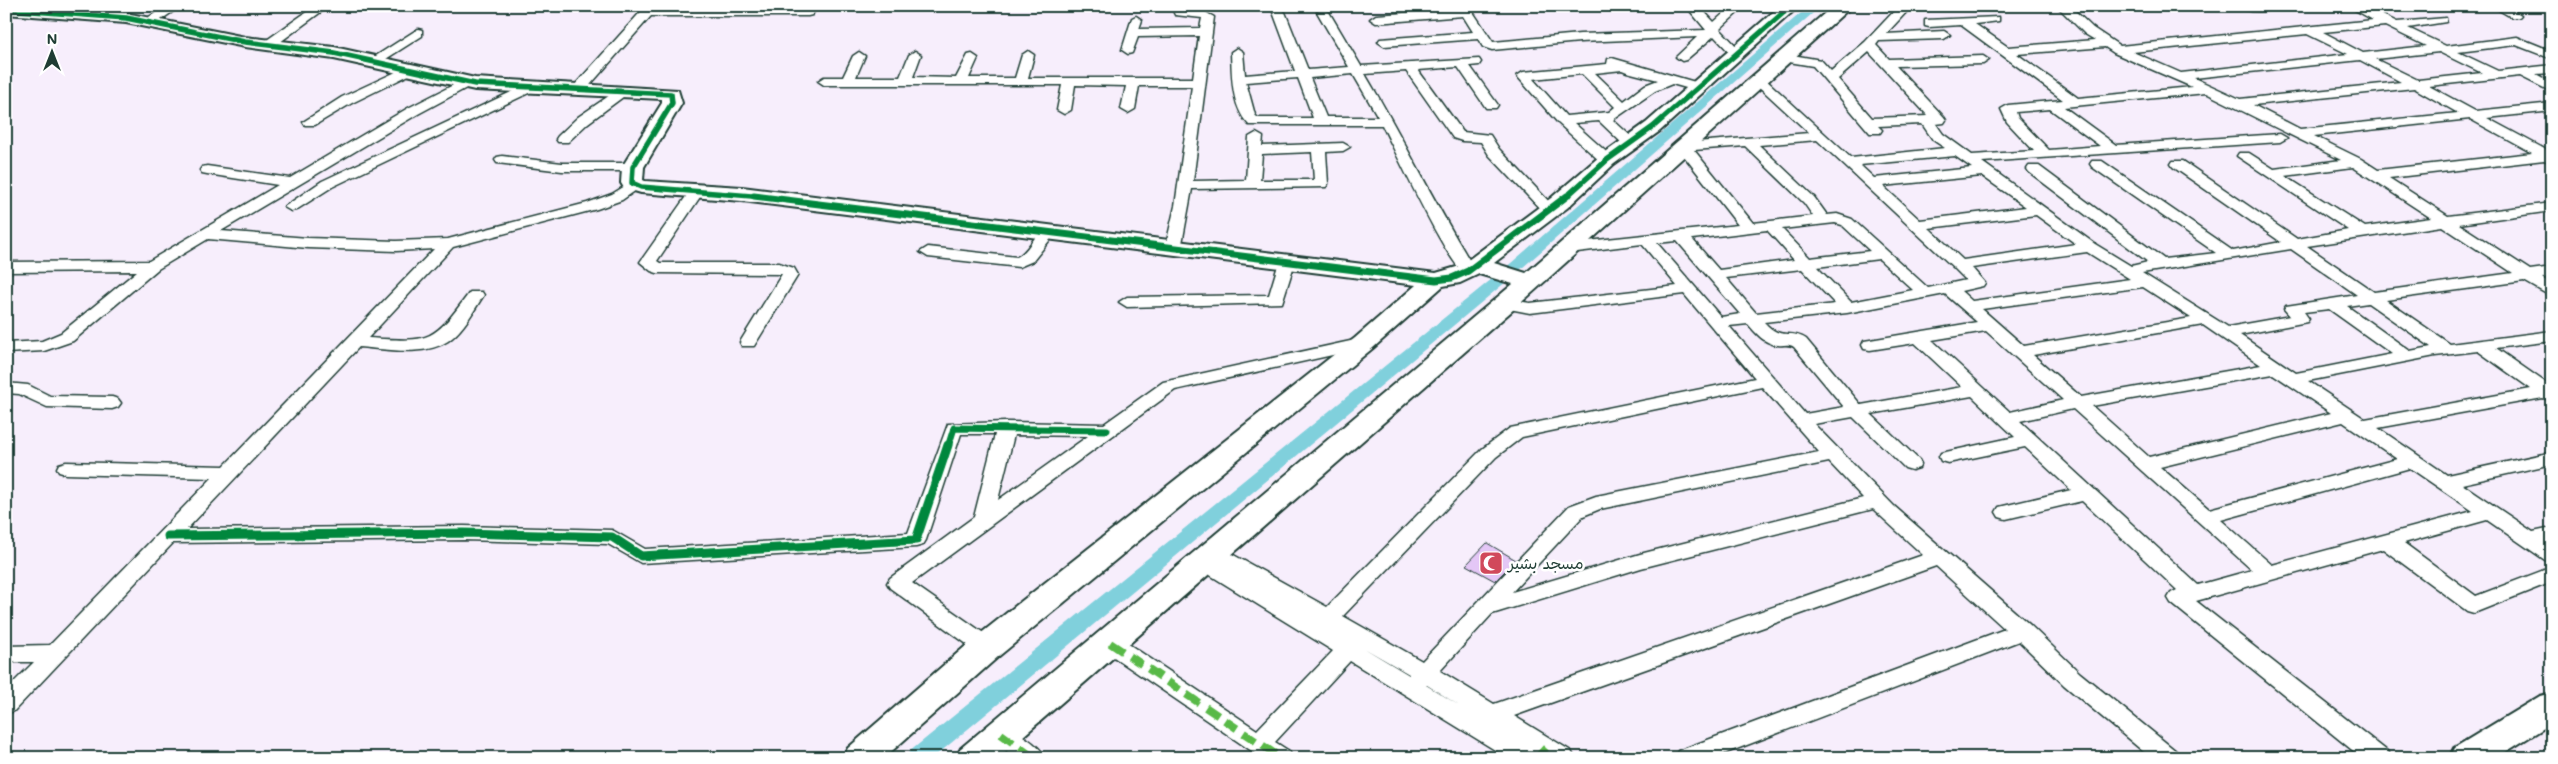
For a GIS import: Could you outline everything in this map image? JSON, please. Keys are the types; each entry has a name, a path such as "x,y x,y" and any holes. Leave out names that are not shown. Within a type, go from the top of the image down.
{"street":[{"path":"148,23 175,6"},
{"path":"268,45 323,6"},
{"path":"578,90 650,9 808,13 812,6"},
{"path":"1173,249 1208,16 1179,13 1177,6"},
{"path":"1368,6 1376,19 1386,48 1481,35"},
{"path":"1692,6 1712,31 1736,52"},
{"path":"1682,57 1739,6"},
{"path":"502,160 634,176 697,190 1436,280 1452,278 1477,268 1607,160 1653,127 1736,52 1791,6"},
{"path":"973,758 1505,304 1523,280 1569,248 1844,6"},
{"path":"1830,79 1872,42 1906,6"},
{"path":"2063,6 2088,31 2118,50 2238,103 2356,162 2448,221 2552,292"},
{"path":"2244,6 2250,8 2273,6"},
{"path":"2354,6 2496,75"},
{"path":"2498,6 2515,15"},
{"path":"6,9 67,12 148,23 268,45 374,61 467,82 528,88 665,93 673,97 634,176 617,197 592,206 448,244 396,246 318,243 208,235"},
{"path":"1376,19 1465,9 1487,44 1498,46 1589,38 1712,31"},
{"path":"1279,12 1321,122"},
{"path":"1323,12 1356,72 1387,121 1440,225 1477,268 1523,280"},
{"path":"1929,24 1995,19"},
{"path":"1128,50 1136,20"},
{"path":"2118,50 2309,30 2442,20"},
{"path":"1964,21 2008,51 2076,103"},
{"path":"2309,30 2416,84 2549,157"},
{"path":"1132,33 1206,32"},
{"path":"374,61 418,33"},
{"path":"1872,42 1944,35"},
{"path":"2178,76 2517,41 2552,55"},
{"path":"1787,58 1816,63 1871,127 1939,120 1886,63 1872,42"},
{"path":"2008,51 2105,43"},
{"path":"1237,52 1238,79 1248,117 1254,122 1387,121"},
{"path":"905,82 915,55"},
{"path":"1020,82 1028,55"},
{"path":"848,81 859,56"},
{"path":"960,82 972,58"},
{"path":"1603,58 1623,66 1698,87"},
{"path":"1886,63 1983,60"},
{"path":"1238,79 1303,76 1475,62"},
{"path":"1461,63 1491,105"},
{"path":"1607,160 1564,120 1523,76 1526,74 1586,71 1623,66"},
{"path":"1410,68 1458,135 1462,138 1485,138 1494,152 1549,210"},
{"path":"310,122 347,100 411,69"},
{"path":"2238,103 2552,69"},
{"path":"1586,71 1623,108"},
{"path":"2522,72 2552,88"},
{"path":"1564,120 1604,118 1623,108 1650,88 1671,80"},
{"path":"824,81 1199,82"},
{"path":"1716,322 1847,308 1977,282 1960,264 1760,81"},
{"path":"6,348 44,346 67,337 152,266 208,235 413,111 467,82"},
{"path":"1064,110 1069,82"},
{"path":"1128,109 1133,82"},
{"path":"291,207 327,184 528,88"},
{"path":"2046,155 2012,119 2008,109 2208,89"},
{"path":"563,139 576,126 622,91"},
{"path":"2053,105 2114,150"},
{"path":"2298,133 2552,107"},
{"path":"2530,110 2552,121"},
{"path":"1604,118 1630,143"},
{"path":"1926,120 1938,137 1988,171 2090,247 2206,320 2352,421 2552,555"},
{"path":"1684,147 1821,136"},
{"path":"1849,162 1965,155 2046,155 2280,138"},
{"path":"1748,142 1809,200 1823,219"},
{"path":"1253,184 1255,143 1319,148 1343,147"},
{"path":"1684,147 1748,228"},
{"path":"1184,184 1321,184 1319,148"},
{"path":"2244,156 2362,232"},
{"path":"2376,175 2549,157"},
{"path":"2272,174 2356,162"},
{"path":"2097,164 2230,256"},
{"path":"2178,164 2447,350"},
{"path":"2034,169 2161,264"},
{"path":"207,170 295,183"},
{"path":"1872,183 1988,171"},
{"path":"697,190 648,262 657,268 779,268 788,271 790,276 748,342"},
{"path":"2128,271 2161,264 2230,256 2362,232 2552,207"},
{"path":"1917,225 2040,210"},
{"path":"1569,248 1837,218 1847,222 1926,293"},
{"path":"1770,225 1847,308"},
{"path":"928,252 1019,262 1028,258 1048,234"},
{"path":"1680,235 1771,338 1794,339 1800,343 1857,411 1912,464"},
{"path":"1646,239 1800,421 1877,501 2022,631 2072,679 2168,758"},
{"path":"6,704 356,342 406,286 448,244"},
{"path":"1960,264 2090,247"},
{"path":"1715,275 1883,254"},
{"path":"1127,302 1276,300 1288,262"},
{"path":"6,267 152,266"},
{"path":"2225,333 2301,319 2292,309 2552,272"},
{"path":"860,758 988,647 1364,343 1436,280"},
{"path":"1969,306 2145,282"},
{"path":"1948,288 2268,573"},
{"path":"1505,304 1530,308 1689,290"},
{"path":"356,342 424,343 438,340 448,332 476,295"},
{"path":"2333,304 2407,357"},
{"path":"2020,352 2206,320"},
{"path":"1870,345 1990,325"},
{"path":"2292,379 2447,350 2552,336"},
{"path":"1919,337 2192,592"},
{"path":"988,647 897,583 1169,386 1364,343"},
{"path":"2481,345 2549,394"},
{"path":"2006,418 2077,403 2276,368"},
{"path":"1328,619 1489,453 1516,432 1767,381"},
{"path":"6,388 22,389 48,401 112,403"},
{"path":"1800,421 1976,390"},
{"path":"2145,464 2352,421 2549,394"},
{"path":"168,536 464,533 612,537 641,556 916,540 954,428 1107,430"},
{"path":"983,520 1006,428"},
{"path":"1948,457 2029,440"},
{"path":"1417,680 1568,516 1583,507 1833,455"},
{"path":"2443,482 2552,458"},
{"path":"2205,517 2412,461"},
{"path":"66,468 230,472"},
{"path":"2006,512 2086,493"},
{"path":"1482,610 1658,556 1877,501"},
{"path":"2379,758 2178,598 2192,592 2388,542 2488,513"},
{"path":"2530,540 2552,535"},
{"path":"2388,542 2474,605 2552,574"},
{"path":"1484,721 1939,557"},
{"path":"1209,558 1328,619 1417,680 1544,755"},
{"path":"1209,558 1348,649 1417,680"},
{"path":"1686,758 2022,631"},
{"path":"1110,642 1281,758"},
{"path":"1259,743 1348,649"},
{"path":"6,654 56,653"},
{"path":"2478,755 2549,711"},
{"path":"1001,734 1034,758"}],"building":[{"name":"مسجد بشیر","path":"1487,543 1516,560 1495,581 1466,565"}],"waterway":[{"path":"917,758 1508,273 1816,6"}],"marked path":[{"path":"1110,643 1281,758"},
{"path":"1001,734 1034,758"},
{"path":"1537,758 1546,748"}],"cycle path":[{"path":"6,9 67,12 126,18 245,42 334,53 475,84 671,94 672,103 633,167 632,183 641,187 742,194 1011,229 1436,280 1452,278 1468,271 1559,203 1607,160 1653,127 1791,6"},
{"path":"168,536 464,533 612,537 641,556 916,540 954,428 1107,430"}],"place":[{"name":"مسجد بشیر","path":"1491,563"}]}
